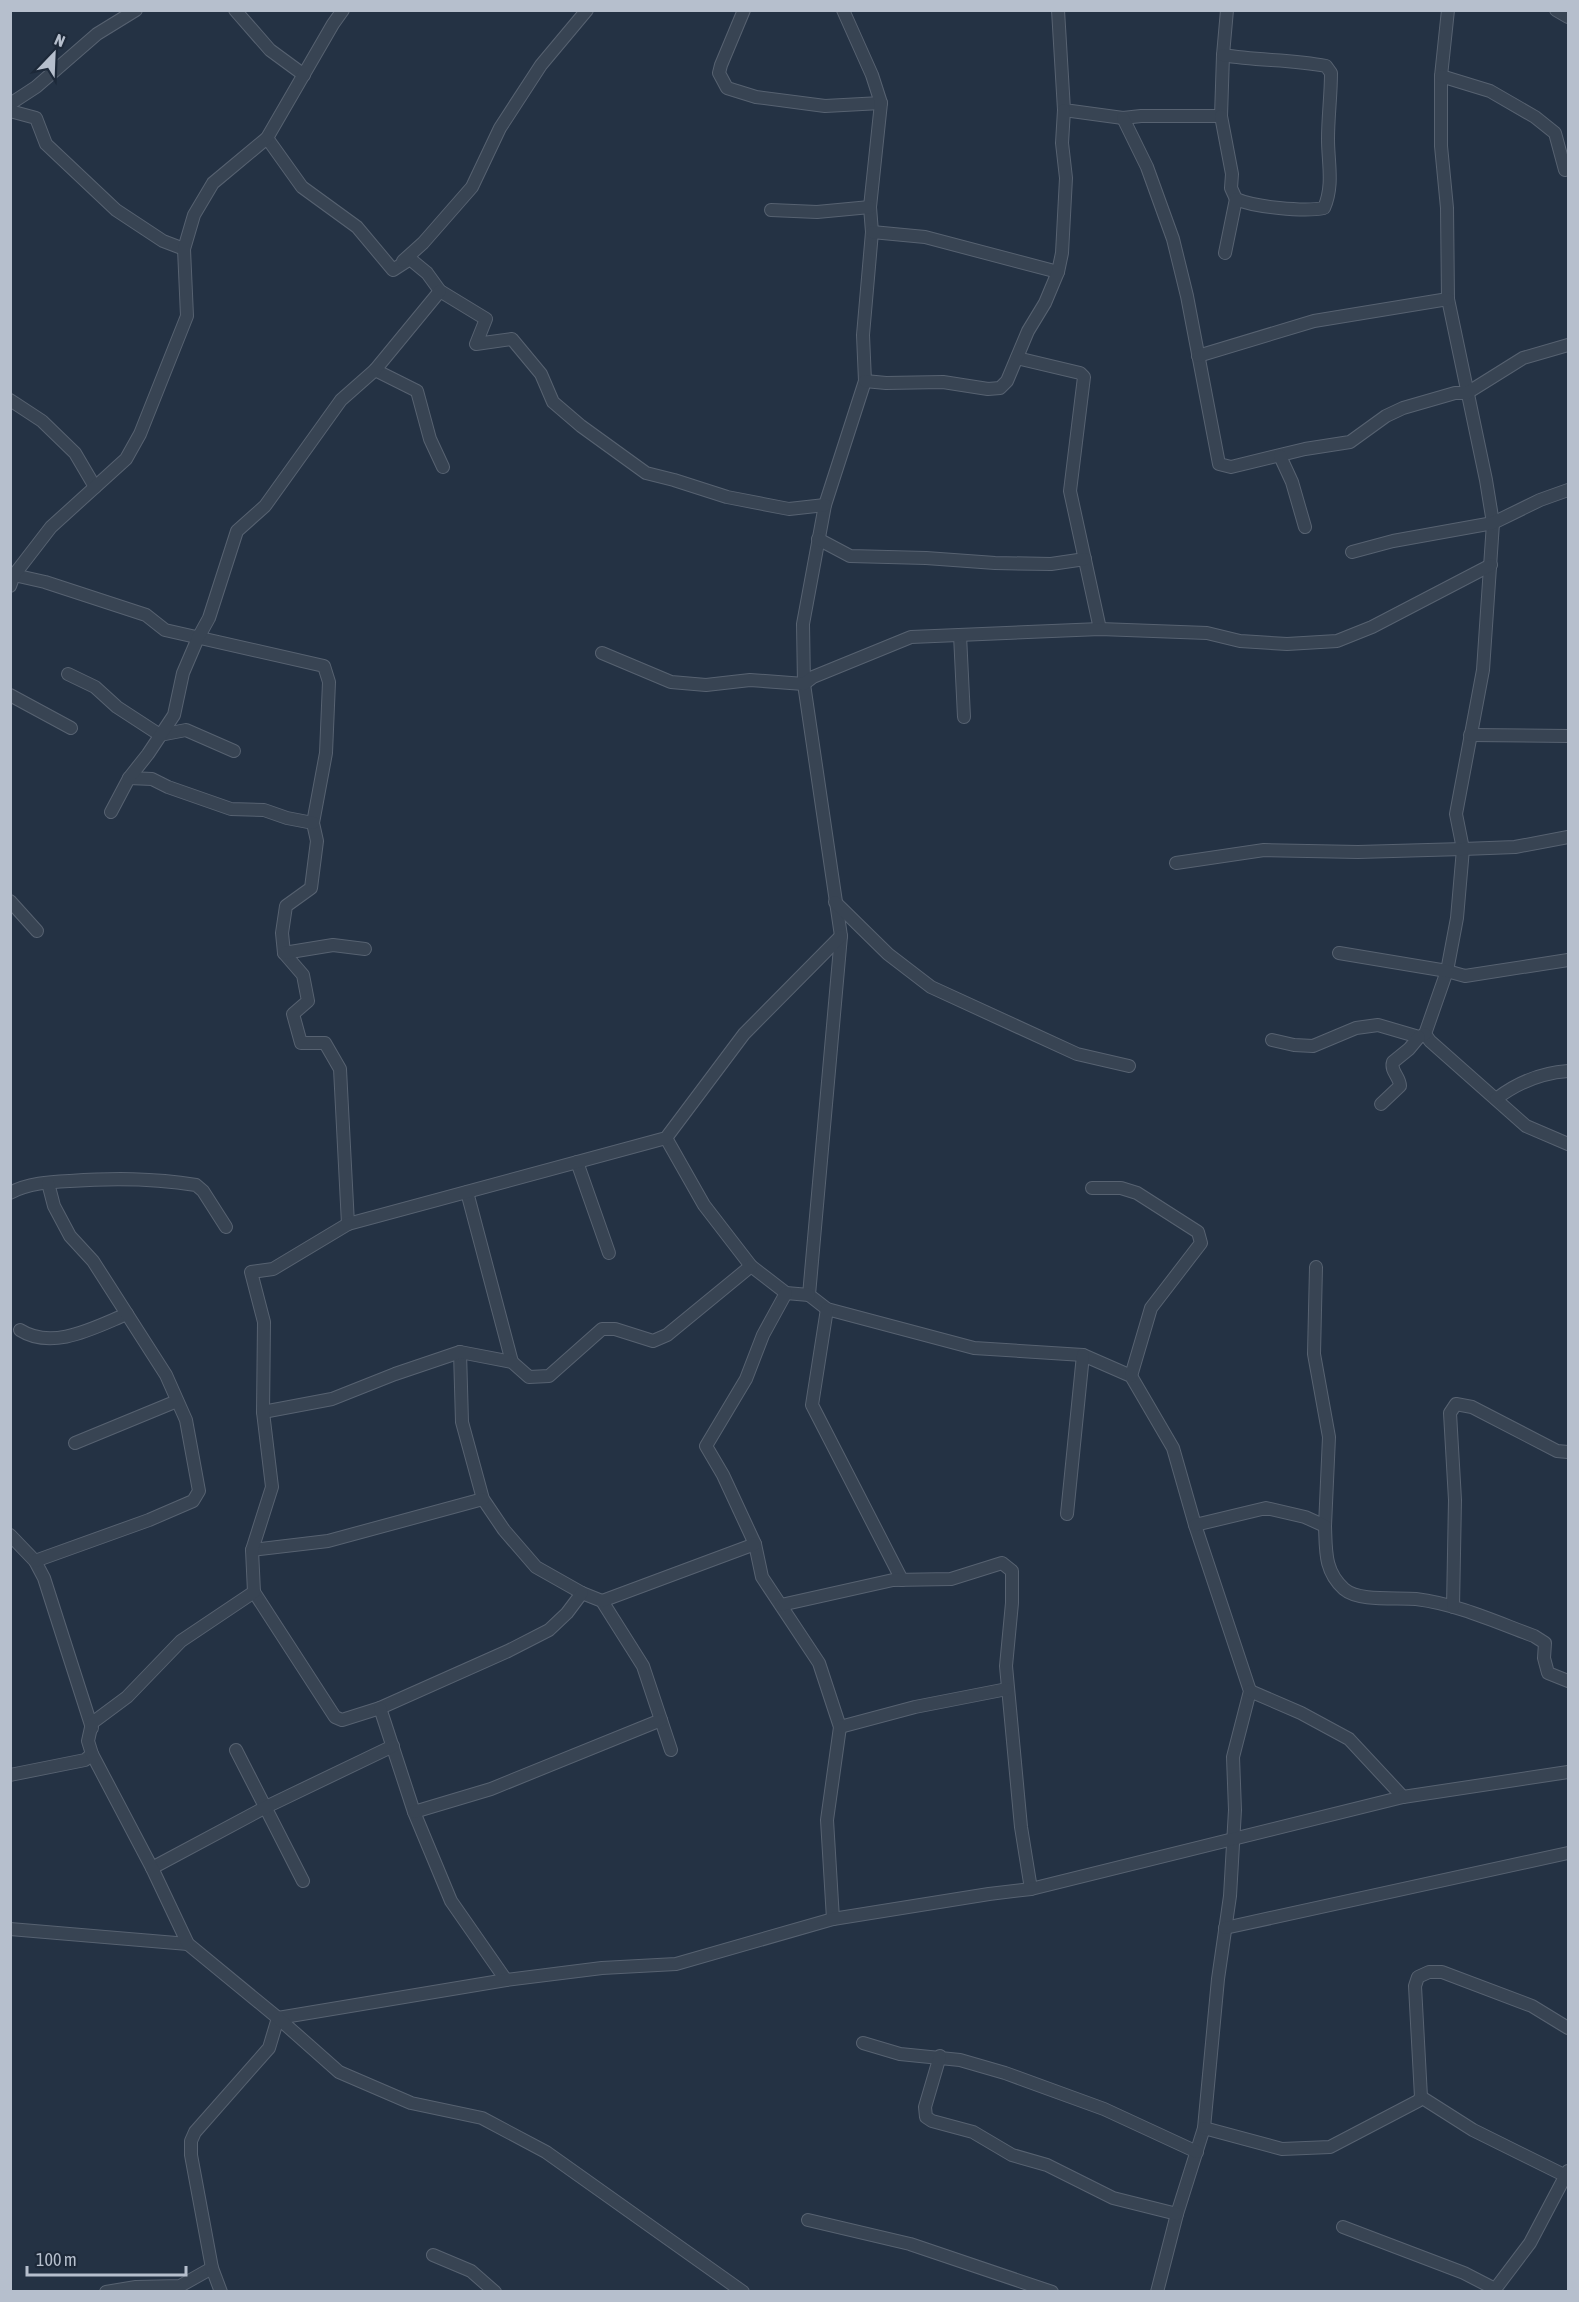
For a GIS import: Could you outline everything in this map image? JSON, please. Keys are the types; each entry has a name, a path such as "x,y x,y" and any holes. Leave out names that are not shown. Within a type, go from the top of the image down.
{"street":[{"path":"235,10 270,50 304,75"},
{"path":"12,580 51,527 126,459 140,434 187,316 184,249 194,215 213,183 267,138 343,10"},
{"path":"393,270 423,243 472,187 500,128 535,74 587,10"},
{"path":"744,10 719,73 727,88 756,97 825,106 881,103"},
{"path":"808,1295 841,936 804,684 803,624 825,505 865,381 863,335 872,232 870,207 881,103 872,75 843,10"},
{"path":"865,381 943,382 988,389 1000,388 1008,381 1028,331 1045,303 1058,272 1062,254 1066,178 1062,143 1065,110 1058,10"},
{"path":"1225,253 1236,199 1231,188 1232,174 1221,116 1227,10"},
{"path":"1382,1104 1400,1086 1393,1070 1393,1062 1422,1035 1447,970 1457,918 1463,849 1456,814 1483,670 1491,566 1493,523 1448,299 1447,208 1441,146 1441,76 1448,10"},
{"path":"1556,10 1569,17"},
{"path":"10,104 36,87 97,34 132,12"},
{"path":"1223,55 1250,60 1311,63 1326,66 1331,73 1328,139 1330,184 1329,197 1324,208 1304,210 1247,204 1236,199"},
{"path":"1441,76 1490,91 1535,117 1555,133 1564,170"},
{"path":"1065,110 1123,118 1221,116"},
{"path":"10,111 36,118 46,144 116,210 163,241 184,249"},
{"path":"1123,118 1147,167 1173,239 1187,296 1218,464 1231,467 1305,449 1350,442 1386,416 1403,408 1455,393 1467,393 1523,358 1569,345"},
{"path":"267,138 302,187 357,227 393,270"},
{"path":"771,210 817,212 870,207"},
{"path":"872,232 925,237 1058,272"},
{"path":"393,270 410,259 427,273 440,291 486,319 476,344 512,339 541,374 553,402 581,426 646,473 727,497 789,509 825,505"},
{"path":"111,812 129,778 174,715 183,673 198,638 210,618 237,531 265,506 341,400 375,370 440,291"},
{"path":"1198,356 1314,321 1448,299"},
{"path":"1017,358 1080,373 1084,377 1070,491 1100,629"},
{"path":"375,370 417,391 430,439 442,467"},
{"path":"10,400 42,421 75,453 95,487"},
{"path":"1280,456 1292,482 1305,527"},
{"path":"1352,552 1393,541 1493,523 1540,500 1569,490"},
{"path":"818,539 850,556 1051,564 1085,559"},
{"path":"602,653 671,682 706,685 750,680 804,684 813,677 911,638 1100,629 1207,633 1240,641 1287,644 1337,641 1371,627 1491,566"},
{"path":"12,580 45,582 146,615 165,630 324,666 329,682 326,753 313,823 316,841 311,888 286,906 282,933 284,953 303,975 308,1001 292,1014 301,1043 325,1043 340,1069 348,1224"},
{"path":"960,635 964,717"},
{"path":"68,674 95,687 117,707 160,735 186,730 234,751"},
{"path":"10,695 71,728"},
{"path":"1470,735 1569,736"},
{"path":"129,778 152,778 168,787 231,808 264,810 287,818 313,823"},
{"path":"1176,863 1264,850 1358,852 1515,847 1569,837"},
{"path":"10,901 37,931"},
{"path":"835,902 888,954 931,987 1077,1054 1129,1066"},
{"path":"582,1593 567,1613 549,1630 508,1651 380,1708 342,1720 335,1717 254,1592 252,1550 272,1487 263,1412 264,1322 252,1272 273,1269 348,1224 666,1138 744,1034 841,936"},
{"path":"284,953 333,945 365,949"},
{"path":"1339,953 1447,970 1465,976 1569,960"},
{"path":"1272,1040 1313,1046 1356,1028 1378,1025 1422,1035 1526,1126 1569,1144"},
{"path":"1496,1099 1515,1084 1569,1071"},
{"path":"666,1138 704,1205 751,1266 786,1293 808,1295 827,1309 974,1348 1083,1355 1131,1376 1173,1448 1195,1525 1250,1690 1233,1757 1235,1810 1230,1896 1218,1979 1204,2128 1177,2214 1157,2292"},
{"path":"577,1162 609,1253"},
{"path":"10,1192 19,1188 48,1183 125,1177 196,1185 203,1191 226,1227"},
{"path":"35,1561 149,1520 193,1501 200,1491 186,1420 166,1375 93,1261 70,1236 54,1206 48,1183"},
{"path":"1092,1188 1121,1188 1137,1193 1198,1232 1201,1243 1151,1308 1131,1376"},
{"path":"467,1192 512,1362"},
{"path":"263,1412 332,1399 460,1352 512,1362 529,1377 549,1376 602,1329 615,1329 653,1341 667,1335 751,1266"},
{"path":"1316,1267 1314,1354 1329,1437 1325,1526 1328,1566 1345,1590 1375,1599 1416,1599 1453,1607 1534,1636 1545,1643 1544,1658 1548,1673 1569,1681"},
{"path":"786,1293 763,1335 746,1379 706,1446 723,1475 755,1544 762,1577 819,1663 840,1727 827,1820 833,1919"},
{"path":"827,1309 812,1405 902,1580"},
{"path":"20,1330 29,1336 66,1338 127,1314"},
{"path":"460,1352 462,1422 483,1499 504,1530 536,1567 582,1593 602,1601 643,1666 671,1750"},
{"path":"1067,1514 1083,1355"},
{"path":"75,1443 177,1401"},
{"path":"1453,1607 1455,1500 1450,1413 1456,1404 1472,1407 1557,1450 1569,1452"},
{"path":"252,1550 328,1541 483,1499"},
{"path":"1195,1525 1266,1508 1305,1517 1325,1526"},
{"path":"10,1535 35,1561 44,1578 92,1728"},
{"path":"602,1601 755,1544"},
{"path":"780,1605 892,1580 951,1579 1002,1563 1012,1571 1012,1603 1006,1666 1007,1689 1021,1827 1031,1889"},
{"path":"254,1592 181,1641 127,1697 92,1723 88,1741 92,1755 152,1868 188,1944 339,2072 411,2103 482,2118 546,2152 743,2292"},
{"path":"840,1727 915,1707 1007,1689"},
{"path":"1250,1690 1301,1713 1349,1739 1403,1797"},
{"path":"380,1708 414,1812 451,1901 506,1980"},
{"path":"414,1812 491,1789 661,1720"},
{"path":"152,1868 266,1807 393,1746"},
{"path":"236,1750 303,1881"},
{"path":"10,1775 86,1760 92,1755"},
{"path":"278,2018 506,1980 602,1968 676,1964 833,1919 1031,1889 1403,1797 1569,1772"},
{"path":"1225,1928 1569,1853"},
{"path":"10,1929 188,1944"},
{"path":"1204,2128 1282,2149 1330,2147 1418,2101 1420,2097 1415,1986 1418,1977 1428,1972 1442,1972 1532,2006 1569,2028"},
{"path":"221,2292 212,2268 191,2155 191,2141 201,2123 269,2048 278,2018"},
{"path":"862,2043 900,2054 940,2056 960,2060 1005,2073 1104,2109 1197,2152"},
{"path":"940,2056 925,2108 926,2117 974,2132 1012,2155 1047,2165 1113,2198 1177,2214"},
{"path":"1343,2227 1464,2272 1494,2290 1530,2243 1567,2174 1473,2130 1420,2097"},
{"path":"808,2220 910,2244 1052,2292"},
{"path":"433,2255 471,2271 495,2292"},
{"path":"106,2292 136,2287 180,2286 212,2268"}]}
